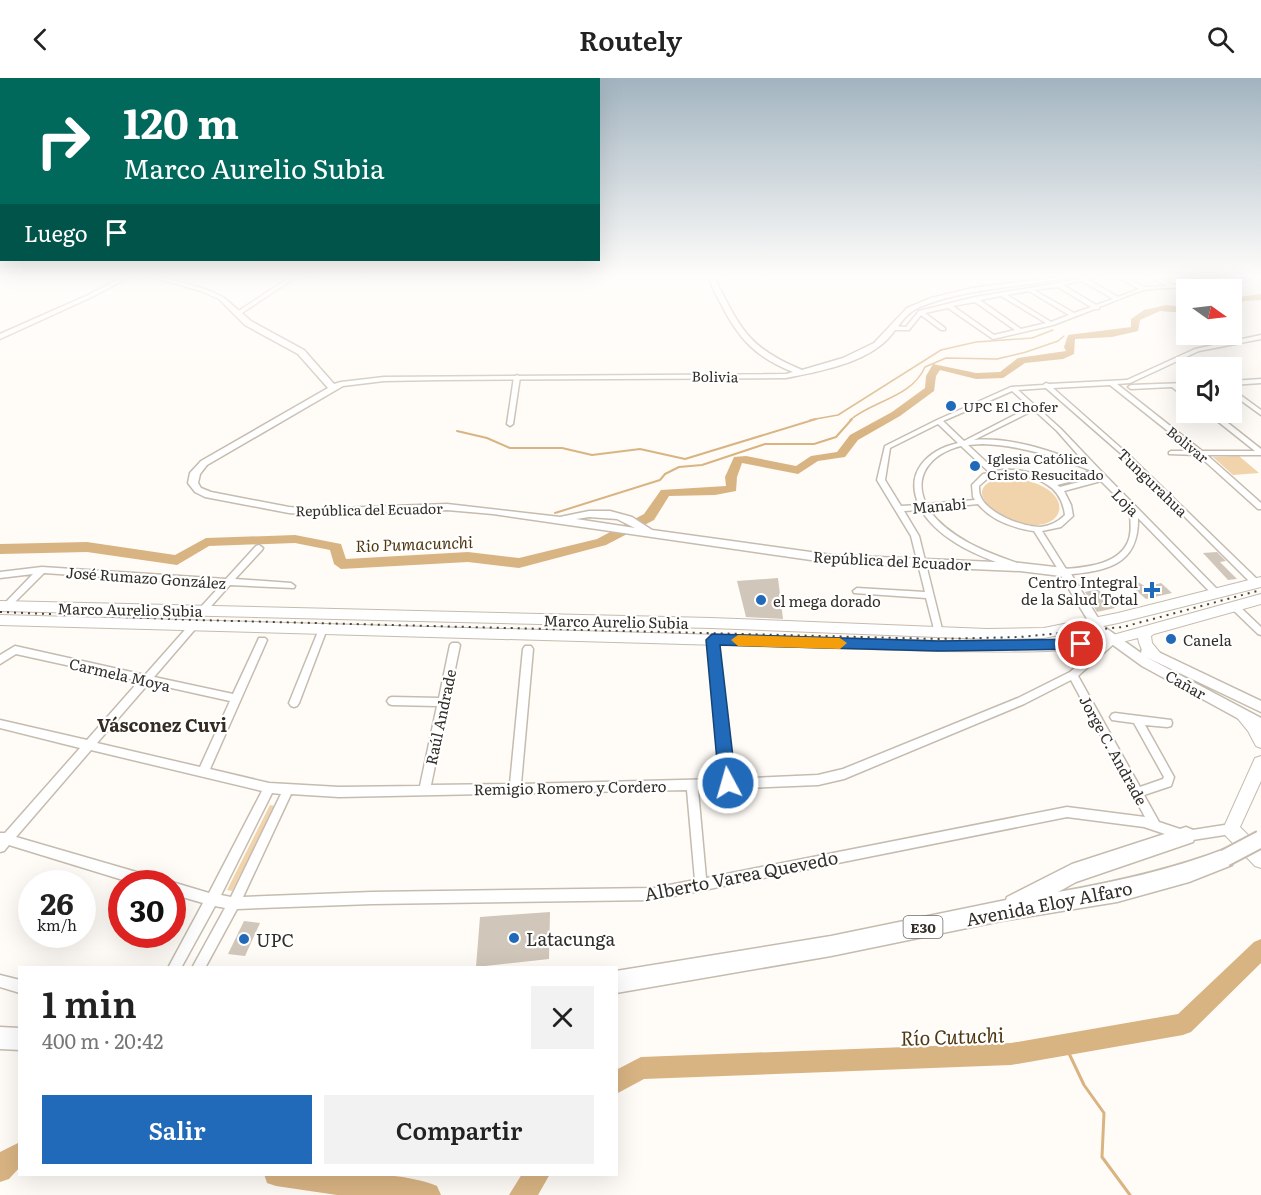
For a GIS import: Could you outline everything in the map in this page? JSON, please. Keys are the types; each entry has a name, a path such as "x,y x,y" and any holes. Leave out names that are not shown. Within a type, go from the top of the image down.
{"main road":[{"name":"Marco Aurelio Subia","path":"3,606 711,623 939,633 1044,633 1094,624 1215,591 1258,582"},
{"name":"Marco Aurelio Subia","path":"0,620 938,646 1081,644 1113,640 1149,631 1261,599"},
{"path":"1149,631 1144,633 1145,642 1154,654"},
{"path":"1081,644 1094,655"},
{"path":"1242,715 1253,726 1261,741"},
{"path":"1261,763 1231,830 1261,860"},
{"path":"1001,911 1072,874 1186,836"},
{"name":"Avenida Eloy Alfaro","path":"618,982 831,946 1001,911 1117,892 1189,872 1225,858 1261,839"},
{"path":"0,1038 18,1039"}],"street":[{"path":"0,336 20,327"},
{"path":"256,327 301,352 334,389"},
{"path":"737,327 765,356 802,373"},
{"path":"895,328 909,327"},
{"path":"979,327 993,337 1037,327"},
{"path":"1015,327 1020,331"},
{"name":"Bolivia","path":"334,389 341,384 384,379 517,376 772,377 802,373 877,345 895,328"},
{"path":"1115,386 1208,346 1261,339"},
{"path":"1131,387 1204,351 1261,339"},
{"path":"510,424 517,376"},
{"path":"1242,382 1261,381"},
{"name":"Bolivar","path":"1115,386 1200,453 1261,507"},
{"path":"939,633 915,536 881,480 886,448 1013,388 1174,386"},
{"path":"1025,398 1033,391 1048,387"},
{"name":"Tungurahua","path":"1048,387 1128,457 1258,582"},
{"name":"Loja","path":"1013,388 1047,419 1215,591"},
{"name":"República del Ecuador","path":"334,389 204,463 195,473 193,483 198,490 209,495 289,510 313,512 447,507 493,511 604,528 635,528 650,534 832,559 1020,567 1064,572"},
{"path":"1242,399 1261,413"},
{"path":"1020,567 983,554 936,524 923,506 916,489 919,472 926,461 939,451 964,443 1035,407"},
{"path":"1019,415 1047,419"},
{"path":"939,421 993,472"},
{"path":"1223,423 1261,453"},
{"path":"964,443 1018,444 1098,473"},
{"path":"1171,453 1261,453"},
{"path":"1008,471 1026,473 1055,487 1069,503 1069,516 1057,526 1037,529 1002,520 988,512 978,502 974,492 976,483 982,476 993,472 1008,471"},
{"path":"1055,487 1098,473"},
{"name":"Manabi","path":"900,509 978,502"},
{"path":"1064,572 1088,570 1107,565 1123,556 1133,540 1134,510"},
{"name":"República del Ecuador","path":"553,520 603,513 624,516 635,528"},
{"name":"Cañar","path":"1037,529 1094,624 1146,663 1261,725"},
{"path":"202,611 259,548"},
{"path":"3,606 42,570"},
{"name":"José Rumazo González","path":"0,575 42,570 291,586"},
{"path":"858,591 929,595"},
{"path":"1234,607 1261,632"},
{"path":"108,871 2,841 194,625"},
{"path":"294,703 323,629"},
{"path":"203,773 262,640"},
{"path":"712,640 728,783"},
{"name":"Cañar","path":"1113,640 1154,654 1261,707"},
{"name":"Remigio Romero y Cordero","path":"0,724 203,773 288,790 339,792 692,785 818,780 844,774 1021,701 1073,675 1113,640"},
{"name":"Raúl Andrade","path":"425,789 455,645"},
{"path":"515,788 528,649"},
{"name":"Carmela Moya","path":"2,658 15,650 237,699"},
{"name":"Jorge C. Andrade","path":"1073,675 1155,825"},
{"path":"392,701 444,702"},
{"path":"1115,717 1167,723"},
{"path":"1137,720 1170,777 1167,783 1138,792"},
{"path":"692,785 701,884"},
{"path":"175,966 212,900 269,788"},
{"path":"199,966 234,903 288,790"},
{"name":"Alberto Varea Quevedo","path":"186,892 212,900 234,903 372,898 654,894 1067,812 1112,816 1155,825 1171,833 1186,836 1231,830"},
{"path":"0,981 18,986"}],"shaded area":[{"path":"1239,456 1259,473 1233,475 1213,457"},
{"path":"1007,477 1032,482 1047,489 1057,500 1059,511 1057,516 1038,525 1025,524 999,514 983,497 983,489 990,482"},
{"path":"270,805 275,806 232,891 227,890"}],"building":[{"path":"1217,552 1226,561 1220,562 1237,579 1228,580 1203,553"},
{"name":"el mega dorado","path":"778,578 783,619 746,617 737,581"},
{"name":"Centro Integral de la Salud Total","path":"1132,578 1146,587 1161,583 1172,593 1146,599 1124,580"},
{"path":"1098,589 1115,608 1097,612 1085,592"},
{"name":"Latacunga","path":"550,912 549,959 476,966 480,917"},
{"name":"UPC","path":"244,921 260,923 245,956 228,954"}],"waterway":[{"name":"Rio Pumacunchi","path":"0,549 87,547 177,560 206,542 295,539 336,547 341,564 468,557 519,563 601,542 649,517 665,493 715,492 732,488 731,477 738,459 798,470 815,458 841,455 854,438 896,414 930,389 931,376 937,366 976,376 1003,375 1022,360 1063,356 1071,352 1069,347 1071,337 1086,334 1112,334 1135,327"},
{"path":"810,420 838,415 941,350 976,342 1032,338 1053,330"},
{"path":"850,420 911,386 925,367 946,358 997,359 1026,352 1058,341 1064,336"},
{"path":"457,431 487,438 510,448 562,448 592,455 640,449 685,459 816,419"},
{"path":"555,513 660,480 665,474 679,467 702,465 765,444 814,444 836,437 852,419"},
{"name":"Río Cutuchi","path":"618,1082 641,1068 1011,1054 1183,1024 1261,949"},
{"path":"1065,1045 1084,1085 1104,1113 1102,1157 1130,1195"},
{"name":"Río Cutuchi","path":"0,1170 12,1157 18,1155"},
{"name":"Río Cutuchi","path":"290,1176 428,1195"},
{"name":"Río Cutuchi","path":"522,1195 536,1176"}],"railway":[{"path":"0,612 196,620 938,639 1020,637 1123,627 1261,590"}],"slow traffic":[{"path":"738,640 840,643"}],"place":[{"name":"UPC El Chofer","path":"951,406"},
{"name":"Iglesia Católica Cristo Resucitado","path":"975,466"},
{"name":"Centro Integral de la Salud Total","path":"1152,590"},
{"name":"el mega dorado","path":"761,600"},
{"name":"Canela","path":"1171,639"},
{"name":"Latacunga","path":"514,938"},
{"name":"UPC","path":"244,939"}],"district":[{"name":"Vásconez Cuvi","path":"162,724"}],"route":[{"path":"728,783 712,640 938,646 1081,644"}]}
